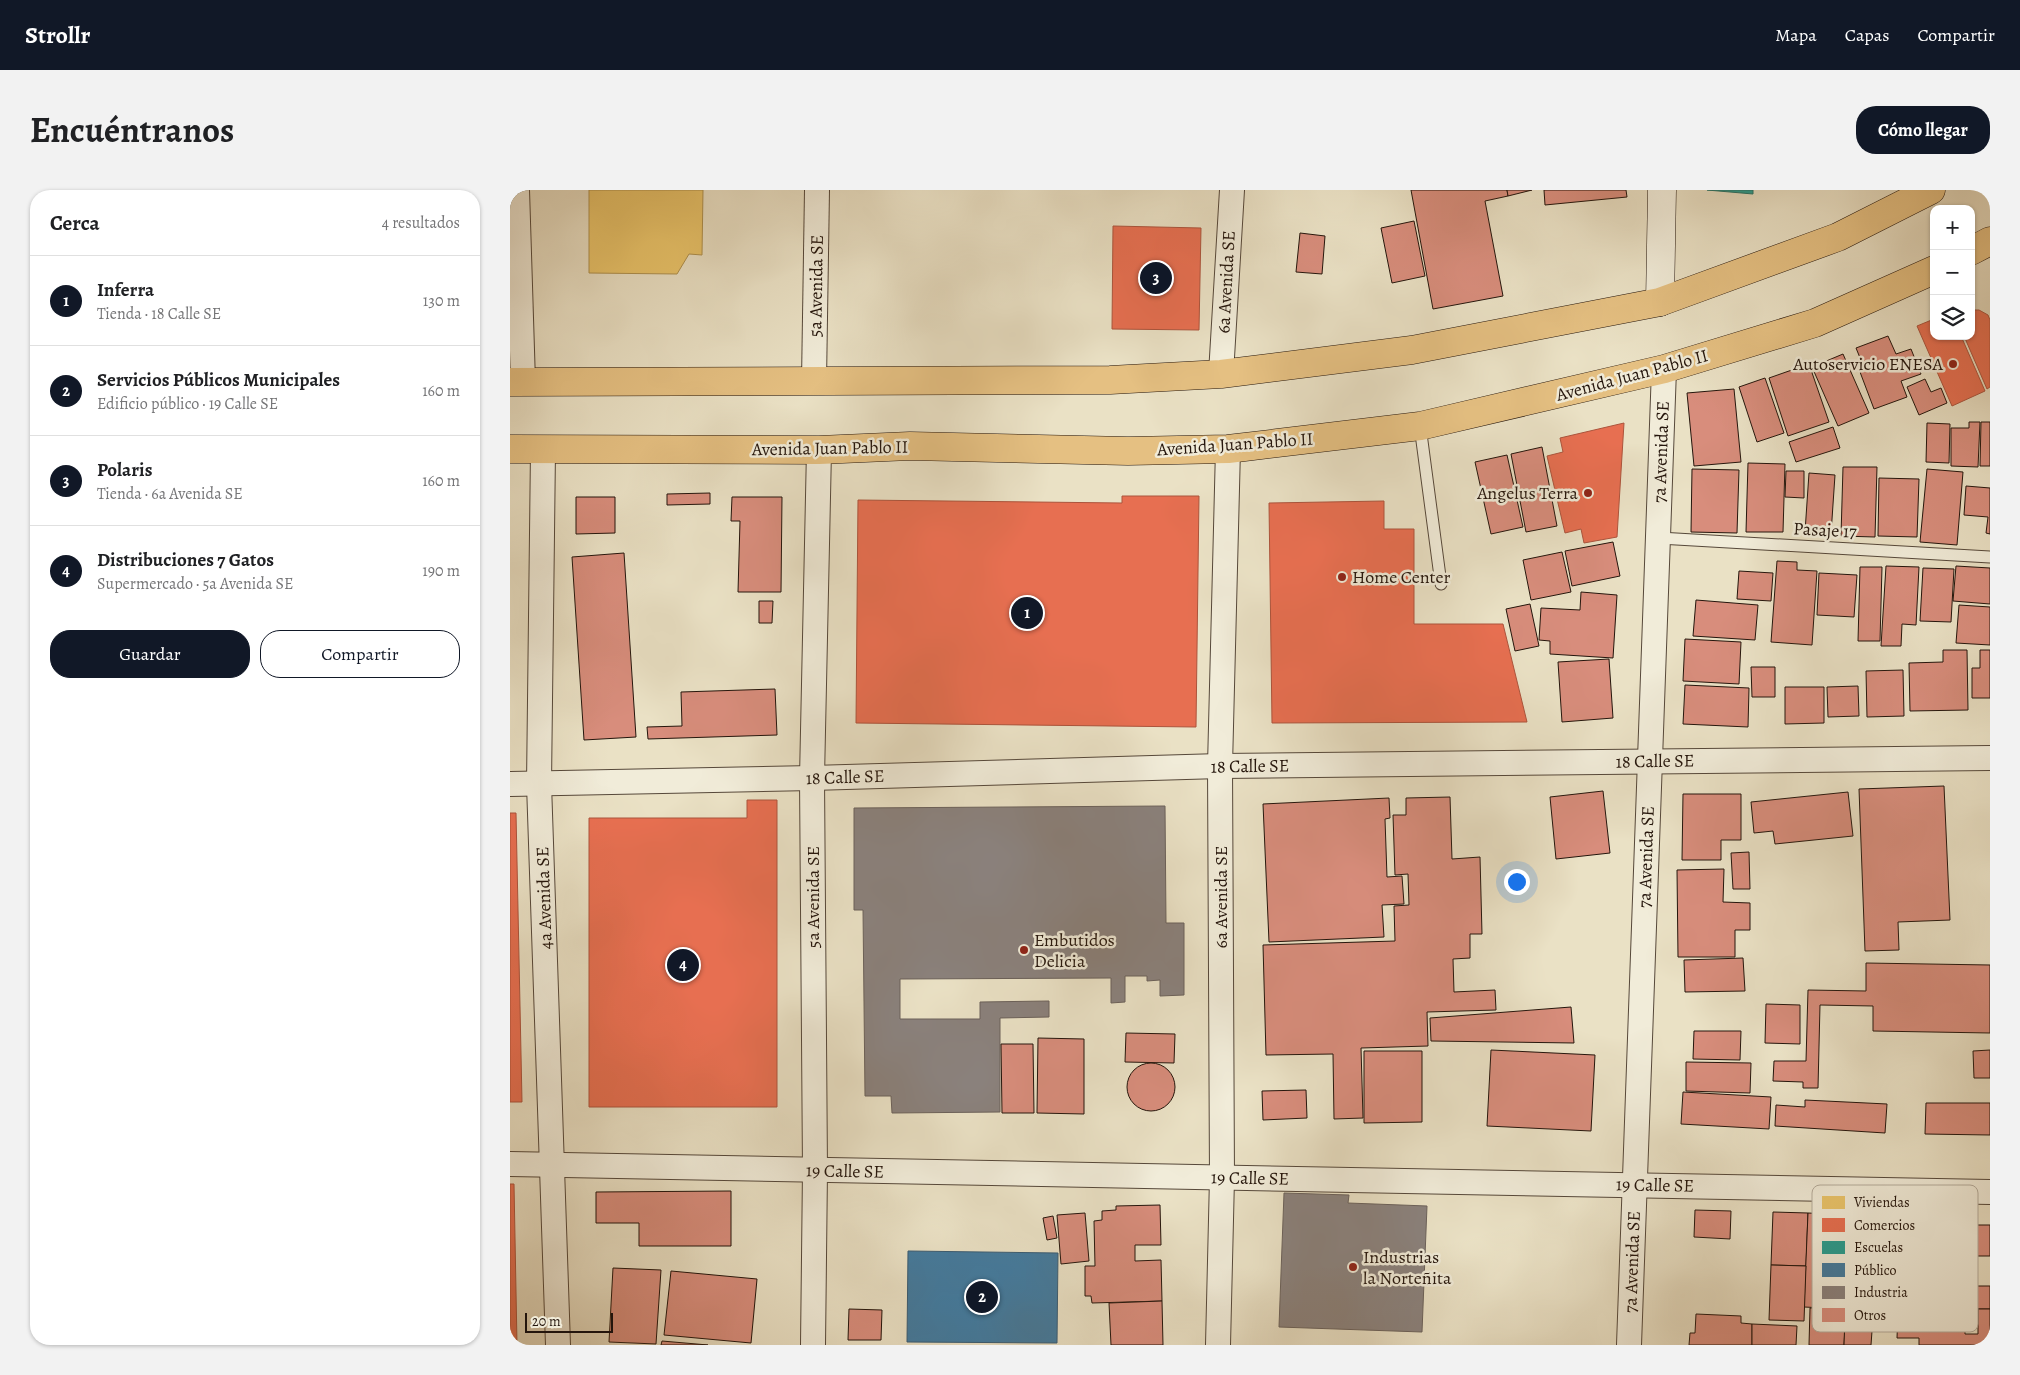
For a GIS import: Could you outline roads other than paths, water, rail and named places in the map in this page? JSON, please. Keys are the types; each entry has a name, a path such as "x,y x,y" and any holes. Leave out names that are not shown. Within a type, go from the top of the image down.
{"highway":[{"path":"517,382 1110,380 1221,374 1412,350 1660,302 1838,237 1931,190"},
{"path":"1973,250 1990,241"},
{"name":"Avenida Juan Pablo II","path":"510,449 818,450 910,446 1128,451 1228,449 1439,424 1664,369 1815,323 1930,272"}],"street":[{"name":"5a Avenida SE","path":"814,381 817,190"},
{"name":"6a Avenida SE","path":"1221,374 1232,190"},
{"path":"1660,302 1662,190"},
{"path":"515,201 517,382"},
{"name":"7a Avenida SE","path":"1629,1345 1664,369"},
{"name":"6a Avenida SE","path":"1218,1345 1222,1178 1220,766 1228,449"},
{"name":"4a Avenida SE","path":"543,450 540,784 558,1345"},
{"name":"5a Avenida SE","path":"813,1345 815,1170 812,778 818,450"},
{"name":"18 Calle SE","path":"510,784 812,778 1220,766 1649,760 1990,758"},
{"name":"19 Calle SE","path":"510,1164 1812,1188"}],"lane":[{"path":"1420,426 1441,584"},
{"name":"Pasaje 17","path":"1659,538 1990,557"}],"place":[{"name":"Polaris","path":"1156,278"},
{"name":"Autoservicio ENESA","path":"1953,364"},
{"name":"Angelus Terra","path":"1588,493"},
{"name":"Home Center","path":"1342,577"},
{"name":"Inferra","path":"1027,613"},
{"name":"Embutidos Delicia","path":"1024,950"},
{"name":"Distribuciones 7 Gatos","path":"683,965"},
{"name":"Industrias la Norteñita","path":"1353,1267"},
{"name":"Servicios Públicos Municipales","path":"982,1297"}]}
